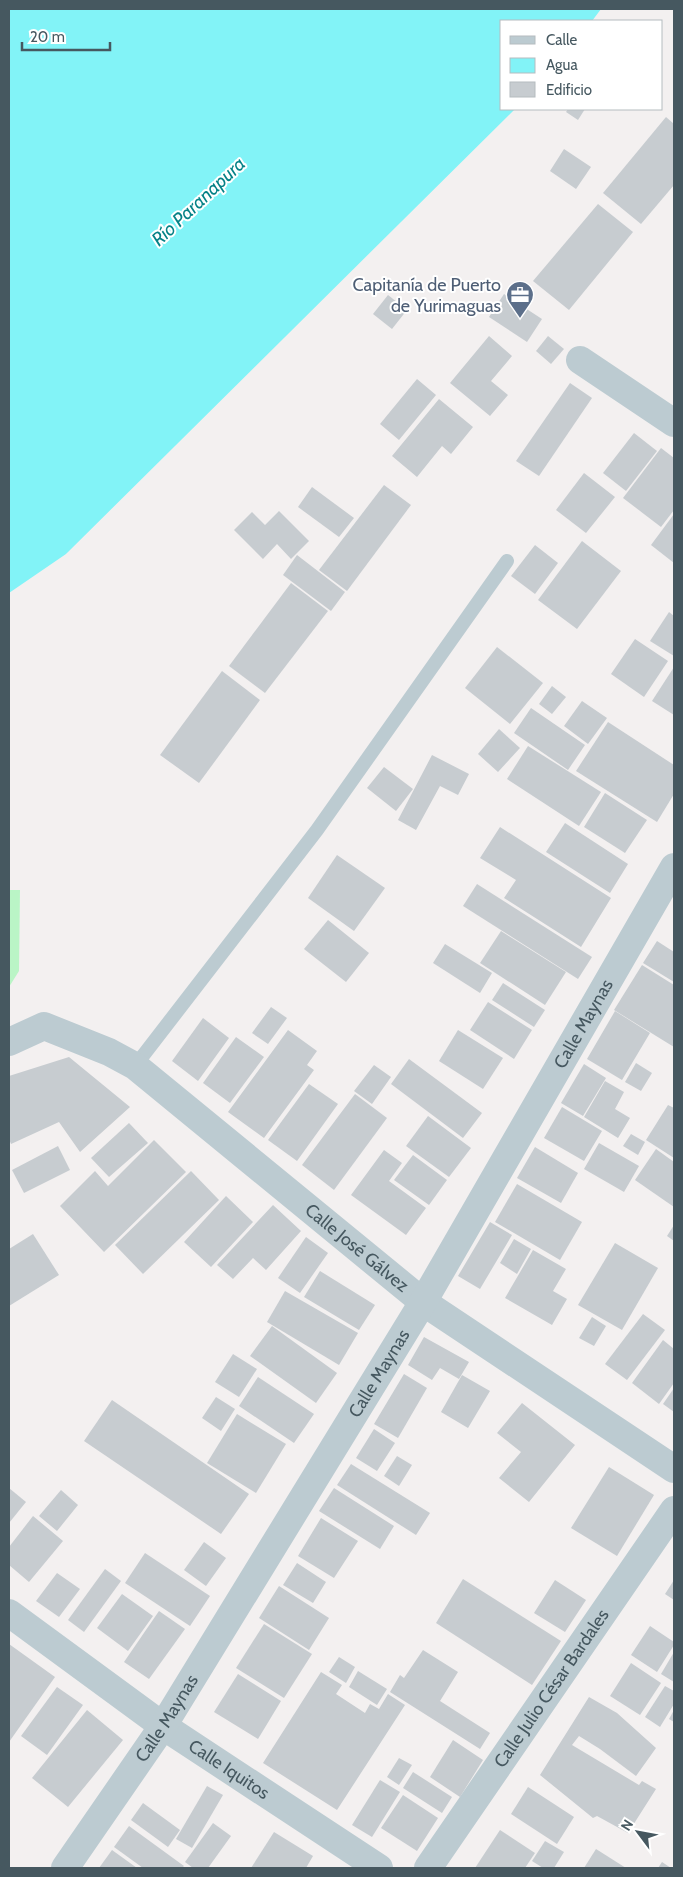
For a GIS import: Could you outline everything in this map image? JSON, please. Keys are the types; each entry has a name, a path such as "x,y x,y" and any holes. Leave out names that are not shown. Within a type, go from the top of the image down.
{"street":[{"path":"580,360 674,423"},
{"name":"Calle Maynas","path":"65,1868 162,1726 423,1302 674,868"},
{"name":"Calle José Gálvez","path":"9,1042 44,1026 109,1052 135,1066 423,1302 674,1469"},
{"name":"Calle Julio César Bardales","path":"428,1868 674,1510"},
{"name":"Calle Iquitos","path":"9,1613 162,1726 379,1868"}],"lane":[{"path":"135,1066 317,830 507,561"}],"green space":[{"path":"9,890 20,890 19,971 9,987"}],"water":[{"name":"Río Paranapura","path":"9,9 601,9 593,20 500,20 500,110 514,110 66,554 9,593"}],"building":[{"path":"567,110 584,110 578,120 566,112"},
{"path":"666,117 674,124 674,185 641,224 603,193"},
{"path":"564,149 591,167 576,189 550,171"},
{"path":"598,204 633,232 569,310 533,281"},
{"path":"504,294 542,319 527,342 489,317"},
{"path":"388,295 407,310 392,329 373,314"},
{"path":"489,336 512,356 491,381 508,395 490,416 450,383"},
{"path":"548,336 564,349 551,364 536,351"},
{"path":"417,379 436,395 399,440 380,424"},
{"path":"570,383 592,398 539,476 516,461"},
{"path":"439,399 473,427 451,454 442,446 417,477 392,456"},
{"path":"634,433 657,451 626,491 603,473"},
{"path":"661,448 674,458 674,510 661,527 623,498"},
{"path":"584,473 615,497 586,533 556,510"},
{"path":"384,485 411,505 347,591 319,570"},
{"path":"312,487 354,518 339,537 298,507"},
{"path":"279,511 309,541 291,559 277,544 263,559 234,530 252,512 265,525"},
{"path":"674,514 674,563 651,545"},
{"path":"582,541 621,571 577,629 538,600"},
{"path":"535,545 558,563 535,594 511,576"},
{"path":"297,555 345,592 331,611 283,575"},
{"path":"291,583 328,611 265,693 229,666"},
{"path":"669,612 674,616 674,656 650,641"},
{"path":"635,639 668,661 644,697 611,674"},
{"path":"497,647 543,683 510,724 465,688"},
{"path":"674,667 674,715 652,701"},
{"path":"222,671 260,700 199,783 160,755"},
{"path":"552,686 566,697 552,714 539,704"},
{"path":"582,701 607,718 588,744 564,726"},
{"path":"531,708 585,745 568,770 514,733"},
{"path":"608,722 674,765 674,794 657,822 576,771"},
{"path":"499,729 520,748 498,772 478,754"},
{"path":"528,746 601,792 579,826 507,779"},
{"path":"432,755 469,774 458,795 440,786 416,830 398,820"},
{"path":"384,767 413,789 396,811 367,788"},
{"path":"605,793 647,820 625,853 584,827"},
{"path":"565,823 628,864 610,893 546,852"},
{"path":"500,827 611,898 581,947 504,898 516,880 480,858"},
{"path":"337,855 385,888 354,931 308,898"},
{"path":"477,884 592,957 578,979 463,906"},
{"path":"328,920 369,953 346,982 304,949"},
{"path":"501,931 566,972 545,1005 480,963"},
{"path":"657,941 674,952 674,982 643,963"},
{"path":"445,944 492,973 480,993 433,963"},
{"path":"642,965 674,985 674,1047 614,1010"},
{"path":"503,983 545,1010 534,1027 492,1000"},
{"path":"488,1002 532,1030 514,1059 470,1030"},
{"path":"271,1007 287,1018 268,1044 252,1033"},
{"path":"615,1011 650,1033 622,1080 587,1059"},
{"path":"203,1018 229,1038 198,1081 172,1061"},
{"path":"288,1030 317,1051 307,1065 314,1070 264,1138 228,1112"},
{"path":"458,1030 503,1058 483,1089 439,1061"},
{"path":"236,1037 264,1057 230,1103 203,1083"},
{"path":"69,1057 130,1107 80,1152 59,1122 11,1144 9,1139 9,1076"},
{"path":"409,1059 482,1113 463,1138 391,1084"},
{"path":"636,1063 652,1073 641,1091 625,1082"},
{"path":"584,1064 606,1078 583,1116 561,1103"},
{"path":"374,1065 391,1077 372,1104 354,1091"},
{"path":"605,1081 624,1092 615,1109 630,1118 618,1138 584,1117"},
{"path":"309,1084 338,1104 297,1161 268,1140"},
{"path":"355,1094 387,1118 334,1190 302,1165"},
{"path":"668,1105 674,1108 674,1158 646,1140"},
{"path":"562,1107 602,1131 584,1161 544,1138"},
{"path":"428,1116 471,1148 449,1177 406,1146"},
{"path":"129,1123 148,1143 109,1177 91,1158"},
{"path":"631,1134 645,1142 638,1155 623,1146"},
{"path":"154,1140 186,1172 104,1252 60,1206 95,1171 108,1186"},
{"path":"599,1143 639,1166 624,1192 584,1169"},
{"path":"58,1146 70,1170 24,1193 12,1170"},
{"path":"535,1147 578,1173 561,1203 517,1178"},
{"path":"656,1149 674,1162 674,1207 635,1180"},
{"path":"384,1150 402,1163 389,1181 426,1208 406,1235 351,1195"},
{"path":"413,1155 447,1180 429,1205 394,1180"},
{"path":"191,1171 219,1200 143,1274 115,1245"},
{"path":"517,1184 582,1222 560,1260 495,1222"},
{"path":"226,1196 253,1222 211,1267 184,1242"},
{"path":"273,1205 301,1231 266,1270 253,1258 233,1279 217,1265"},
{"path":"490,1222 512,1235 480,1289 458,1276"},
{"path":"674,1225 674,1241 667,1236"},
{"path":"33,1234 59,1275 9,1306 9,1249"},
{"path":"306,1237 328,1253 300,1293 278,1278"},
{"path":"514,1239 531,1249 517,1274 500,1263"},
{"path":"615,1243 658,1268 622,1330 578,1305"},
{"path":"533,1250 566,1269 553,1291 567,1299 552,1325 505,1298"},
{"path":"320,1271 375,1305 359,1330 304,1297"},
{"path":"285,1291 358,1333 339,1365 267,1322"},
{"path":"643,1314 665,1330 627,1380 605,1364"},
{"path":"592,1317 606,1326 594,1346 579,1338"},
{"path":"272,1326 337,1373 316,1403 250,1356"},
{"path":"424,1337 469,1362 459,1379 440,1368 432,1380 408,1365"},
{"path":"663,1340 674,1349 674,1383 659,1404 632,1383"},
{"path":"233,1354 257,1369 239,1397 215,1382"},
{"path":"404,1374 427,1388 398,1438 374,1424"},
{"path":"462,1375 490,1391 468,1428 441,1412"},
{"path":"258,1377 314,1414 294,1443 239,1406"},
{"path":"674,1388 674,1412 663,1404"},
{"path":"216,1397 235,1409 221,1431 202,1418"},
{"path":"112,1400 249,1494 221,1534 84,1441"},
{"path":"522,1403 575,1445 529,1502 499,1478 521,1452 497,1433"},
{"path":"237,1414 286,1444 256,1493 207,1463"},
{"path":"374,1429 395,1443 377,1471 356,1458"},
{"path":"397,1456 412,1465 399,1486 384,1476"},
{"path":"351,1464 430,1513 416,1535 337,1485"},
{"path":"609,1467 654,1495 617,1556 571,1528"},
{"path":"9,1488 26,1502 9,1523"},
{"path":"334,1488 394,1526 380,1549 319,1511"},
{"path":"61,1490 78,1505 57,1531 39,1516"},
{"path":"33,1516 63,1541 29,1582 9,1565 9,1547"},
{"path":"321,1518 358,1541 334,1578 298,1556"},
{"path":"204,1542 226,1558 206,1586 184,1570"},
{"path":"145,1553 210,1596 190,1626 125,1583"},
{"path":"297,1563 326,1582 313,1603 283,1585"},
{"path":"105,1569 121,1581 84,1632 68,1620"},
{"path":"57,1573 80,1589 59,1617 36,1601"},
{"path":"463,1579 561,1641 532,1685 436,1623"},
{"path":"555,1580 586,1600 565,1632 534,1613"},
{"path":"674,1580 674,1600 665,1594"},
{"path":"279,1586 329,1618 309,1650 259,1618"},
{"path":"122,1594 153,1616 128,1651 97,1628"},
{"path":"159,1611 185,1629 149,1679 124,1662"},
{"path":"264,1624 312,1654 284,1698 236,1668"},
{"path":"650,1626 674,1642 657,1672 631,1655"},
{"path":"9,1644 55,1677 9,1742"},
{"path":"423,1650 458,1672 440,1701 490,1733 480,1749 390,1692 400,1675 404,1678"},
{"path":"674,1652 674,1682 661,1674"},
{"path":"339,1657 355,1667 346,1683 329,1672"},
{"path":"631,1663 661,1683 640,1715 610,1696"},
{"path":"358,1671 387,1689 377,1705 349,1687"},
{"path":"321,1672 342,1685 336,1694 365,1713 370,1704 379,1709 388,1694 405,1705 337,1810 263,1763"},
{"path":"238,1674 281,1701 258,1739 214,1712"},
{"path":"665,1686 674,1691 674,1704 660,1727 645,1717"},
{"path":"57,1687 83,1705 47,1755 21,1736"},
{"path":"589,1697 617,1713 656,1748 636,1776 579,1736 572,1745 639,1785 642,1781 656,1789 628,1833 597,1816 593,1818 540,1775"},
{"path":"87,1710 123,1740 68,1807 32,1778"},
{"path":"674,1710 674,1722 669,1719"},
{"path":"453,1740 483,1760 460,1797 430,1777"},
{"path":"399,1758 412,1765 399,1785 387,1777"},
{"path":"413,1772 452,1797 442,1813 403,1788"},
{"path":"380,1780 400,1792 372,1837 352,1825"},
{"path":"207,1786 223,1795 192,1848 176,1839"},
{"path":"528,1787 574,1817 557,1844 511,1814"},
{"path":"403,1795 438,1818 417,1851 381,1828"},
{"path":"143,1803 180,1830 168,1847 131,1820"},
{"path":"213,1823 231,1836 208,1868 193,1868 185,1862"},
{"path":"129,1826 184,1866 182,1868 143,1868 114,1847"},
{"path":"500,1830 535,1853 525,1868 475,1868"},
{"path":"274,1832 313,1856 306,1868 251,1868"},
{"path":"545,1841 564,1852 554,1868 543,1868 532,1861"},
{"path":"596,1849 626,1868 584,1868"},
{"path":"112,1850 137,1868 99,1868"},
{"path":"662,1862 671,1868 658,1868"}],"place":[{"name":"Capitanía de Puerto de Yurimaguas","path":"520,319"}]}
